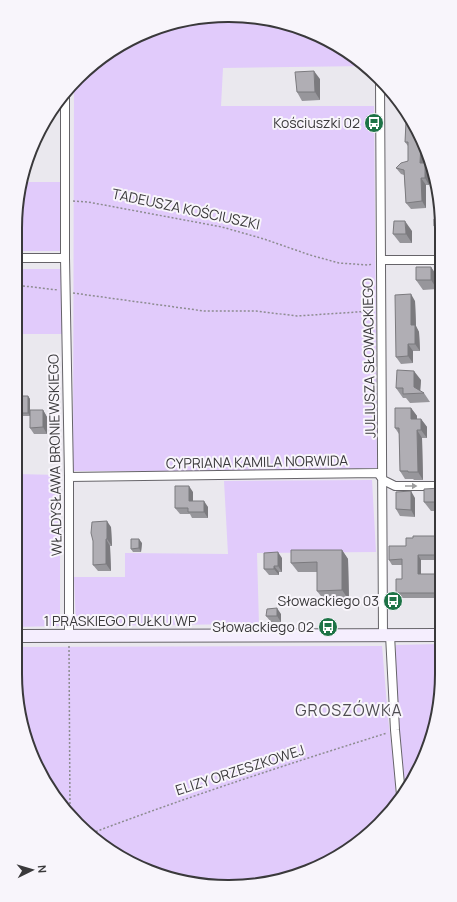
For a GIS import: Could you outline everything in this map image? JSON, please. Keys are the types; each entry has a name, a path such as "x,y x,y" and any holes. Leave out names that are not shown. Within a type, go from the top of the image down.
{"street":[{"name":"JULIUSZA SŁOWACKIEGO","path":"380,88 383,480 387,635 400,789"},
{"name":"WŁADYSŁAWA BRONIEWSKIEGO","path":"65,103 69,636"},
{"path":"22,258 65,258"},
{"path":"381,260 435,260"},
{"name":"CYPRIANA KAMILA NORWIDA","path":"69,477 378,473 383,480 395,486 435,486"},
{"name":"1 PRASKIEGO PUŁKU WP","path":"22,636 435,635"}],"path":[{"name":"TADEUSZA KOŚCIUSZKI","path":"65,200 88,202 222,227 264,239 310,256 339,263 368,265 381,260"},
{"path":"22,285 204,311 256,310 297,316 382,310"},
{"path":"69,636 70,806"},
{"name":"ELIZY ORZESZKOWEJ","path":"96,832 207,791 395,730"}],"shaded area":[{"path":"215,22 242,22 269,26 295,33 320,43 332,50 356,66 223,68 221,106 374,106 377,468 225,471 73,471 74,91 92,73 137,43 162,33 188,26"},
{"path":"27,182 61,182 62,251 22,251 22,215"},
{"path":"22,269 62,269 62,334 22,334"},
{"path":"22,474 60,475 60,626 22,627"},
{"path":"372,480 376,552 257,553 259,625 76,626 74,577 125,577 125,553 228,554 224,481"},
{"path":"435,644 435,687 431,714 419,753 403,783 396,708 396,645"},
{"path":"382,646 396,794 375,820 343,845 320,859 282,873 242,880 215,880 175,873 149,864 125,852 92,829 73,810 50,777 43,765 33,740 26,714 22,687 22,647"}],"building":[{"path":"314,71 315,92 297,92 295,72"},
{"path":"406,123 421,153 420,163 424,163 425,165 425,178 421,178 422,201 406,203 404,170 396,168 401,163 408,161 408,142 405,142"},
{"path":"394,221 405,221 406,234 393,234"},
{"path":"416,267 431,267 431,280 416,280"},
{"path":"411,294 411,325 415,325 415,344 408,344 408,356 396,357 395,295"},
{"path":"397,370 414,371 414,387 424,393 403,394 403,388 396,388"},
{"path":"22,396 28,396 28,413 22,413"},
{"path":"395,408 411,408 411,419 421,419 421,430 417,430 418,472 400,471 399,428 395,428"},
{"path":"30,410 43,410 43,427 30,428"},
{"path":"175,486 189,486 189,501 204,501 204,512 188,512 188,508 175,508"},
{"path":"435,488 435,502 424,502 424,489"},
{"path":"411,491 411,510 396,509 396,492"},
{"path":"107,521 106,564 93,565 93,541 91,533 92,522"},
{"path":"413,536 435,536 435,555 418,555 418,574 435,574 435,593 396,593 396,579 402,579 402,559 389,560 389,546 406,546 406,538 413,538"},
{"path":"131,539 139,539 139,548 131,549"},
{"path":"291,550 342,550 342,590 317,591 317,562 291,563"},
{"path":"278,552 278,566 274,566 274,569 264,569 264,553"},
{"path":"277,608 277,616 266,616 267,609"}],"place":[{"name":"Kościuszki 02","path":"374,123"},
{"name":"Słowackiego 03","path":"393,601"},
{"name":"Słowackiego 02","path":"328,627"}],"district":[{"name":"GROSZÓWKA","path":"349,710"}]}
